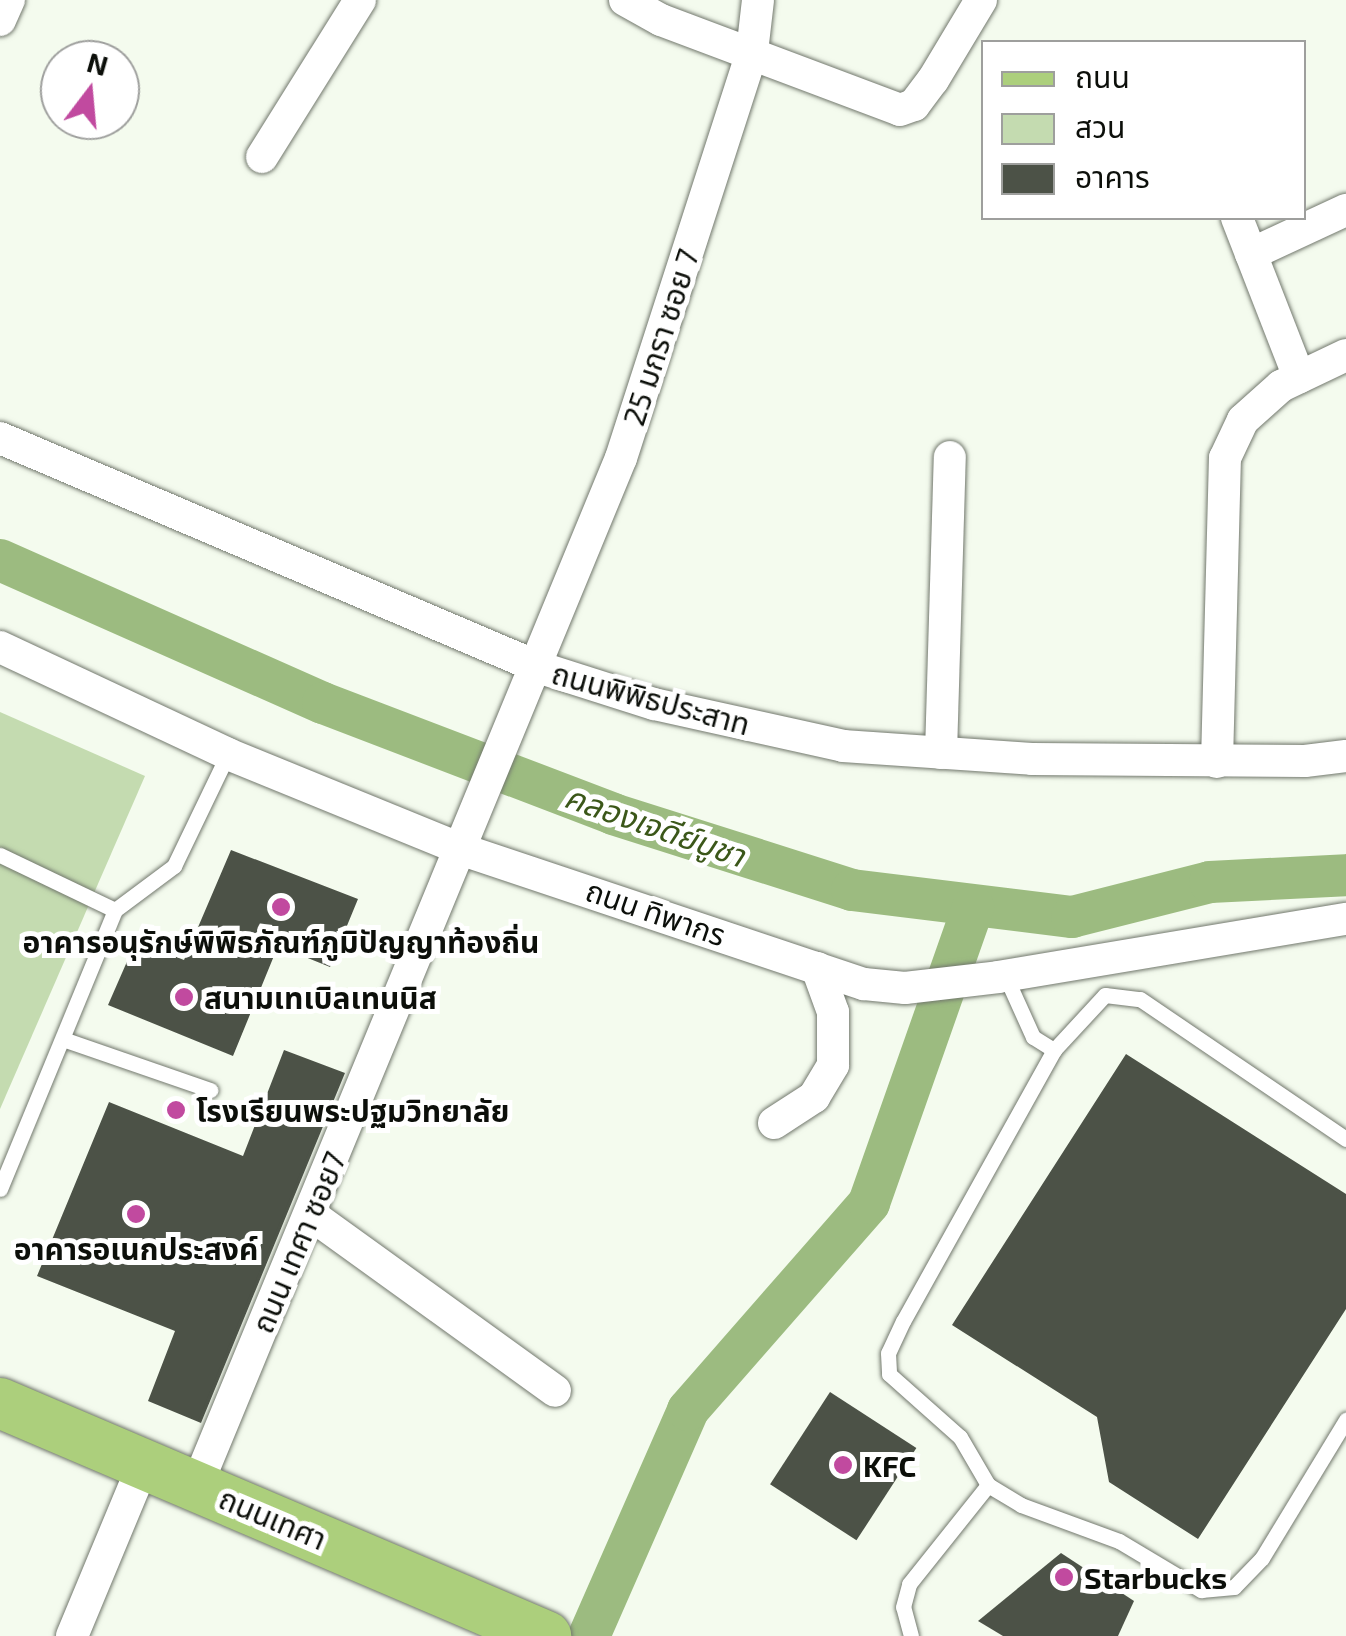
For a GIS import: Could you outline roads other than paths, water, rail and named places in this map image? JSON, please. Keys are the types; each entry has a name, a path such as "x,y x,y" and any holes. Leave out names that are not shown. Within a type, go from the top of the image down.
{"main road":[{"name":"ถนนเทศา","path":"0,1403 546,1636"}],"street":[{"path":"0,20 9,0"},
{"path":"262,157 360,0"},
{"path":"625,0 900,110 914,106 981,0"},
{"name":"25 มกรา ซอย 7","path":"538,667 622,458 752,52 758,0"},
{"path":"1251,254 1346,210"},
{"path":"1238,220 1299,377"},
{"path":"1217,762 1225,458 1243,420 1299,377 1346,355"},
{"name":"ถนนพิพิธประสาท","path":"0,438 538,667 654,704 843,746 941,754 1217,762 1346,756"},
{"path":"941,754 950,457"},
{"name":"ถนน ทิพากร","path":"0,647 228,754 463,850 864,984 905,988 1002,976 1346,919"},
{"name":"ถนน เทศา ซอย7","path":"197,1485 538,667"},
{"path":"774,1123 814,1097 833,1065 833,1012 816,968"},
{"path":"310,1214 555,1390"},
{"path":"72,1636 144,1464"}],"lane":[{"path":"0,1189 115,910 174,866 228,754"},
{"path":"0,855 115,910"},
{"path":"1002,976 1033,1037 1054,1050"},
{"path":"1346,1139 1140,999 1105,995 1054,1050 888,1353 889,1374 960,1437 988,1486 1022,1505 1115,1540 1202,1590 1234,1587 1262,1558 1346,1420"},
{"path":"63,1038 210,1090"},
{"path":"911,1636 903,1607 908,1584 988,1486"}],"waterway":[{"name":"คลองเจดีย์บูชา","path":"0,560 323,703 613,814 852,890 1072,917 1210,882 1346,875"},
{"path":"589,1636 688,1410 869,1203 973,907"}],"place":[{"name":"อาคารอนุรักษ์พิพิธภัณฑ์ภูมิปัญญาท้องถิ่น","path":"281,907"},
{"name":"สนามเทเบิลเทนนิส","path":"184,997"},
{"name":"โรงเรียนพระปฐมวิทยาลัย","path":"176,1110"},
{"name":"อาคารอเนกประสงค์","path":"136,1214"},
{"name":"KFC","path":"843,1465"},
{"name":"Starbucks","path":"1064,1577"}]}
